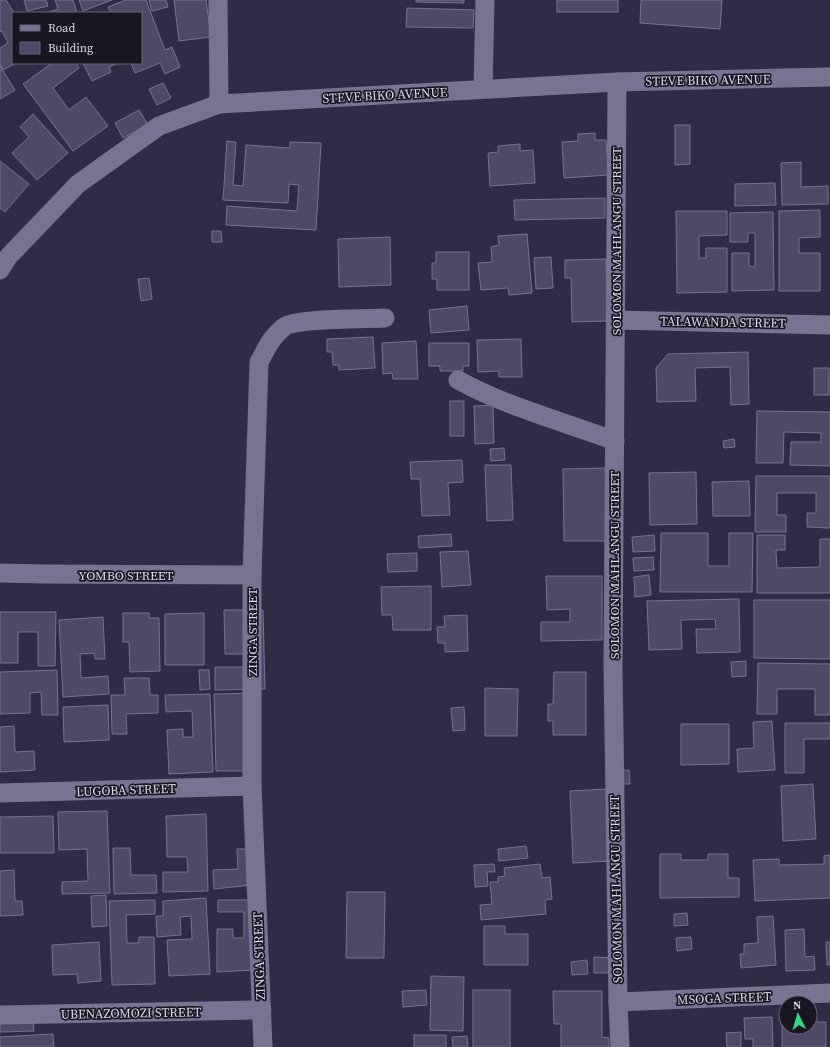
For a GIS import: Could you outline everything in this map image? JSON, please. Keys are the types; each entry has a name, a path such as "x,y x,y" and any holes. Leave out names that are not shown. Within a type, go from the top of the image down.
{"street":[{"path":"218,0 219,104"},
{"path":"483,89 485,0"},
{"name":"STEVE BIKO AVENUE","path":"0,270 8,257 78,184 159,126 219,104 617,82 830,77"},
{"name":"SOLOMON MAHLANGU STREET","path":"617,82 613,667 620,1047"},
{"name":"ZINGA STREET","path":"263,1047 252,786 252,575 260,362 271,339 286,326 308,321 384,318"},
{"name":"TALAWANDA STREET","path":"615,320 830,325"},
{"path":"458,380 476,390 513,406 615,440"},
{"name":"YOMBO STREET","path":"0,572 42,574 252,575"},
{"name":"LUGOBA STREET","path":"0,793 252,786"},
{"name":"MSOGA STREET","path":"618,1002 830,994"},
{"name":"UBENAZOMOZI STREET","path":"0,1016 262,1010"}],"building":[{"path":"0,0 6,0 13,12 12,12 12,64 14,64 3,70 0,64 0,48 8,43 2,31 0,32"},
{"path":"24,0 46,0 48,6 27,11"},
{"path":"55,0 73,0 77,12 49,12 58,9"},
{"path":"79,0 112,0 83,11"},
{"path":"126,0 146,0 165,50 172,47 180,67 165,74 160,63 135,73 131,64 142,64 142,12 110,12 108,7"},
{"path":"149,0 166,0 168,7 152,11"},
{"path":"174,0 206,0 211,37 179,41"},
{"path":"416,0 464,0 464,3 416,2"},
{"path":"557,0 618,0 618,12 557,12"},
{"path":"641,0 722,0 720,29 640,23"},
{"path":"407,8 474,10 473,28 406,27"},
{"path":"51,64 77,64 79,68 53,88 69,110 86,97 108,126 73,151 23,84"},
{"path":"84,64 116,64 109,67 111,72 92,81"},
{"path":"0,66 15,90 0,99"},
{"path":"163,83 171,98 157,105 149,89"},
{"path":"139,110 148,125 123,138 115,123"},
{"path":"33,114 68,153 37,180 12,153 29,137 20,127"},
{"path":"675,125 690,125 690,164 675,165"},
{"path":"595,133 595,140 606,140 609,175 564,178 562,142 578,141 578,134"},
{"path":"227,141 236,142 233,185 243,186 246,145 290,148 290,142 321,143 316,230 226,225 227,206 297,211 299,185 289,184 288,203 223,200"},
{"path":"520,144 520,151 533,150 535,183 490,186 488,153 498,152 498,146"},
{"path":"0,161 29,184 5,212 0,208"},
{"path":"801,162 801,187 828,186 828,204 782,205 781,163"},
{"path":"775,183 776,205 735,206 735,184"},
{"path":"605,198 605,218 515,220 514,200"},
{"path":"820,210 820,237 799,238 799,253 820,253 820,291 779,291 779,211"},
{"path":"676,211 727,211 727,235 699,236 699,258 706,258 706,248 727,248 727,292 677,293"},
{"path":"773,212 774,290 732,291 732,253 749,253 749,266 755,267 755,233 748,233 748,242 730,242 730,213"},
{"path":"212,231 221,231 222,242 212,242"},
{"path":"527,234 532,293 509,295 508,288 481,290 478,263 492,262 491,247 499,245 498,236"},
{"path":"390,237 391,285 339,287 338,239"},
{"path":"436,252 469,252 469,290 437,290 437,279 432,279 432,263 436,263"},
{"path":"551,257 553,288 536,289 534,258"},
{"path":"606,259 608,321 572,322 571,278 565,278 565,260"},
{"path":"149,278 152,299 141,301 138,279"},
{"path":"467,306 469,330 431,333 429,310"},
{"path":"373,337 375,368 339,370 339,365 333,365 332,352 327,352 327,339"},
{"path":"521,339 522,377 499,377 499,371 478,372 477,340"},
{"path":"416,341 418,379 393,379 392,373 383,374 382,343"},
{"path":"429,343 469,343 469,366 463,366 463,371 440,371 440,366 429,366"},
{"path":"748,352 749,404 731,405 730,367 695,368 696,401 657,402 656,368 668,354"},
{"path":"814,368 829,368 829,395 814,395"},
{"path":"450,401 464,401 464,436 450,436"},
{"path":"493,405 494,443 475,444 474,406"},
{"path":"757,411 830,412 830,466 790,465 791,442 821,442 821,433 784,432 783,463 756,463"},
{"path":"734,439 735,447 724,448 723,441"},
{"path":"504,448 505,460 491,461 490,449"},
{"path":"462,460 463,482 448,483 450,515 422,516 420,479 411,479 410,462"},
{"path":"485,465 511,465 513,520 487,521"},
{"path":"608,468 608,541 564,541 563,469"},
{"path":"696,472 697,524 650,525 649,473"},
{"path":"756,476 830,476 830,528 807,527 807,513 816,513 816,493 777,493 777,515 786,515 786,532 755,532"},
{"path":"749,481 750,516 713,516 712,482"},
{"path":"661,533 708,533 708,566 729,566 729,533 753,533 752,592 660,592"},
{"path":"451,534 452,546 419,548 418,536"},
{"path":"654,535 655,551 633,552 632,537"},
{"path":"757,535 785,535 785,550 776,550 777,568 820,567 820,539 830,539 830,593 757,593"},
{"path":"468,551 471,585 442,587 440,552"},
{"path":"417,553 417,571 388,572 387,554"},
{"path":"653,557 654,570 634,571 633,558"},
{"path":"649,575 651,595 635,597 634,577"},
{"path":"546,576 602,576 602,640 541,641 541,622 570,622 570,609 547,610"},
{"path":"431,586 431,630 393,630 392,615 382,615 381,587"},
{"path":"739,599 740,652 697,653 696,629 716,629 715,619 681,620 682,649 649,650 647,601"},
{"path":"754,600 830,600 830,659 754,658"},
{"path":"224,610 263,610 265,689 215,690 215,667 245,667 245,654 225,654"},
{"path":"0,612 56,612 55,666 38,666 38,632 18,632 18,663 0,663"},
{"path":"123,613 149,613 149,618 159,618 160,671 130,672 129,642 123,642"},
{"path":"204,613 204,665 165,665 165,614"},
{"path":"467,615 468,651 445,652 445,643 438,643 437,627 445,627 444,616"},
{"path":"103,617 105,659 95,659 94,653 80,654 81,678 108,676 109,694 63,697 59,620"},
{"path":"746,661 746,676 732,677 731,662"},
{"path":"758,663 830,664 830,715 815,715 815,689 777,689 777,714 757,714"},
{"path":"57,670 58,715 42,715 41,692 30,693 30,713 0,714 0,672"},
{"path":"199,670 209,670 210,689 200,690"},
{"path":"554,672 586,672 586,735 553,735 553,721 548,721 548,704 553,704"},
{"path":"124,678 149,678 150,695 158,695 158,713 126,714 127,734 112,734 111,695 125,695"},
{"path":"485,688 518,689 517,736 485,736"},
{"path":"260,693 244,771 216,771 214,694"},
{"path":"210,694 213,772 169,774 167,730 183,729 183,737 193,737 192,711 166,712 165,695"},
{"path":"108,705 109,740 64,742 63,707"},
{"path":"464,707 465,730 453,731 451,708"},
{"path":"772,721 775,770 738,772 737,749 754,748 753,722"},
{"path":"785,723 830,723 830,739 804,739 804,773 785,773"},
{"path":"681,724 729,724 729,764 681,765"},
{"path":"14,726 15,752 34,751 35,770 0,772 0,727"},
{"path":"629,770 630,784 613,784 612,771"},
{"path":"813,784 816,839 783,841 781,786"},
{"path":"608,789 611,861 573,863 570,791"},
{"path":"107,811 110,893 62,894 62,882 88,881 87,849 59,850 58,812"},
{"path":"206,814 208,891 163,892 163,872 188,872 187,857 167,857 166,816"},
{"path":"53,816 54,853 0,853 0,817"},
{"path":"526,846 528,858 499,861 498,849"},
{"path":"113,848 130,848 131,875 156,875 157,893 114,894"},
{"path":"237,849 249,849 251,885 214,889 213,870 238,869"},
{"path":"660,854 681,854 681,860 708,860 708,854 728,854 728,878 739,878 739,897 660,898"},
{"path":"830,855 830,898 755,901 753,860 779,859 779,865 824,864 824,856"},
{"path":"494,864 495,872 487,872 488,886 475,887 474,865"},
{"path":"540,864 542,878 550,877 552,899 545,900 546,914 481,920 480,905 492,904 490,882 498,882 498,877 505,876 504,868"},
{"path":"14,870 15,901 22,901 23,915 0,916 0,871"},
{"path":"347,892 385,892 384,958 346,958"},
{"path":"106,895 107,926 92,927 91,896"},
{"path":"206,898 210,974 169,976 167,940 192,939 191,916 180,917 181,935 157,937 156,916 163,916 163,901"},
{"path":"155,900 155,914 126,915 127,943 139,943 139,937 154,937 155,984 112,985 109,901"},
{"path":"218,900 250,900 255,970 217,972 217,929 233,929 233,938 244,938 244,912 218,912"},
{"path":"687,913 688,925 674,926 674,914"},
{"path":"773,916 776,965 741,968 740,954 744,954 744,944 758,943 757,917"},
{"path":"484,926 505,926 505,934 528,934 528,965 484,965"},
{"path":"804,929 805,957 814,956 815,970 786,971 785,930"},
{"path":"691,937 692,949 677,951 676,938"},
{"path":"99,942 101,981 78,983 77,974 53,975 52,945"},
{"path":"826,942 830,942 830,965 827,965"},
{"path":"594,957 615,958 615,973 594,973"},
{"path":"587,960 588,974 572,975 571,962"},
{"path":"431,976 464,977 463,1031 430,1030"},
{"path":"426,990 427,1005 403,1007 402,991"},
{"path":"473,990 510,990 510,1047 473,1047"},
{"path":"553,991 602,991 602,1037 609,1038 609,1047 561,1047 561,1024 554,1024"},
{"path":"772,1017 773,1047 753,1047 753,1039 745,1039 744,1018"},
{"path":"33,1018 34,1031 0,1032 0,1019"},
{"path":"818,1022 826,1022 826,1047 782,1047 782,1035 818,1035"},
{"path":"741,1032 741,1047 727,1047 726,1033"},
{"path":"53,1034 54,1047 0,1047 0,1037"},
{"path":"414,1035 446,1035 446,1047 414,1047"},
{"path":"467,1036 468,1047 453,1047 452,1037"}]}
